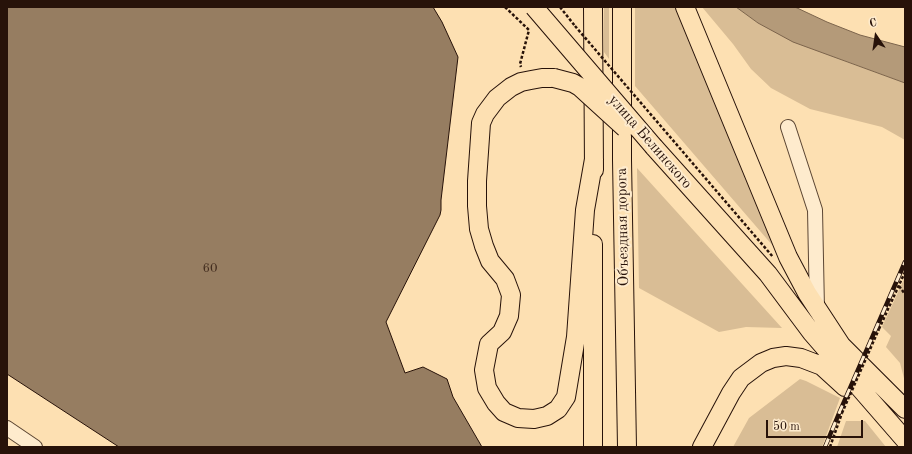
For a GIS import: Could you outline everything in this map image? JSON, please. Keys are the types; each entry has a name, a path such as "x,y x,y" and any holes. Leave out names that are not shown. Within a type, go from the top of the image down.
{"main road":[{"name":"улица Белинского","path":"534,7 654,147 769,267 841,345"},
{"name":"Объездная дорога","path":"593,7 593,447"},
{"name":"Объездная дорога","path":"622,7 622,160 627,447"},
{"path":"685,7 788,257 807,293 841,345 905,409"},
{"path":"594,159 585,210 576,337 566,397 558,409 547,416 534,419 518,418 504,412 496,403 487,388 484,370 489,344 502,332 509,316 511,295 505,279 490,261 479,229 477,206 479,139 481,123 485,114 497,98 511,87 521,82 542,78 554,78 580,87 632,136 654,147"},
{"name":"улица Белинского","path":"769,267 812,333 901,436"},
{"path":"702,447 731,393 741,378 761,362 786,356 801,358 822,366 879,420 901,436"}],"street":[{"path":"788,127 815,210 817,309"},
{"path":"7,428 35,447"}],"path":[{"path":"505,7 529,30 520,64"},
{"path":"560,7 769,267"},
{"path":"830,447 842,413 905,272"},
{"path":"899,286 905,294"}],"shaded area":[{"path":"604,7 609,7 609,59 604,52"},
{"path":"635,7 675,7 773,246 635,86"},
{"path":"702,7 736,7 758,23 847,62 905,83 905,140 882,127 810,109 771,88 751,69 733,44"},
{"path":"736,7 795,7 860,35 905,47 905,83 793,42 758,23"},
{"path":"637,168 782,328 746,327 719,332 639,288"},
{"path":"905,277 905,382 900,363 886,347 891,336 882,327"},
{"path":"800,379 840,398 822,447 733,447 749,418"},
{"path":"846,421 865,421 886,447 837,447"}],"building":[{"path":"7,7 433,7 442,22 458,57 441,210 440,215 386,322 405,373 423,367 447,379 453,397 482,447 119,447 7,374"}],"railway":[{"path":"825,447 905,262"}]}
